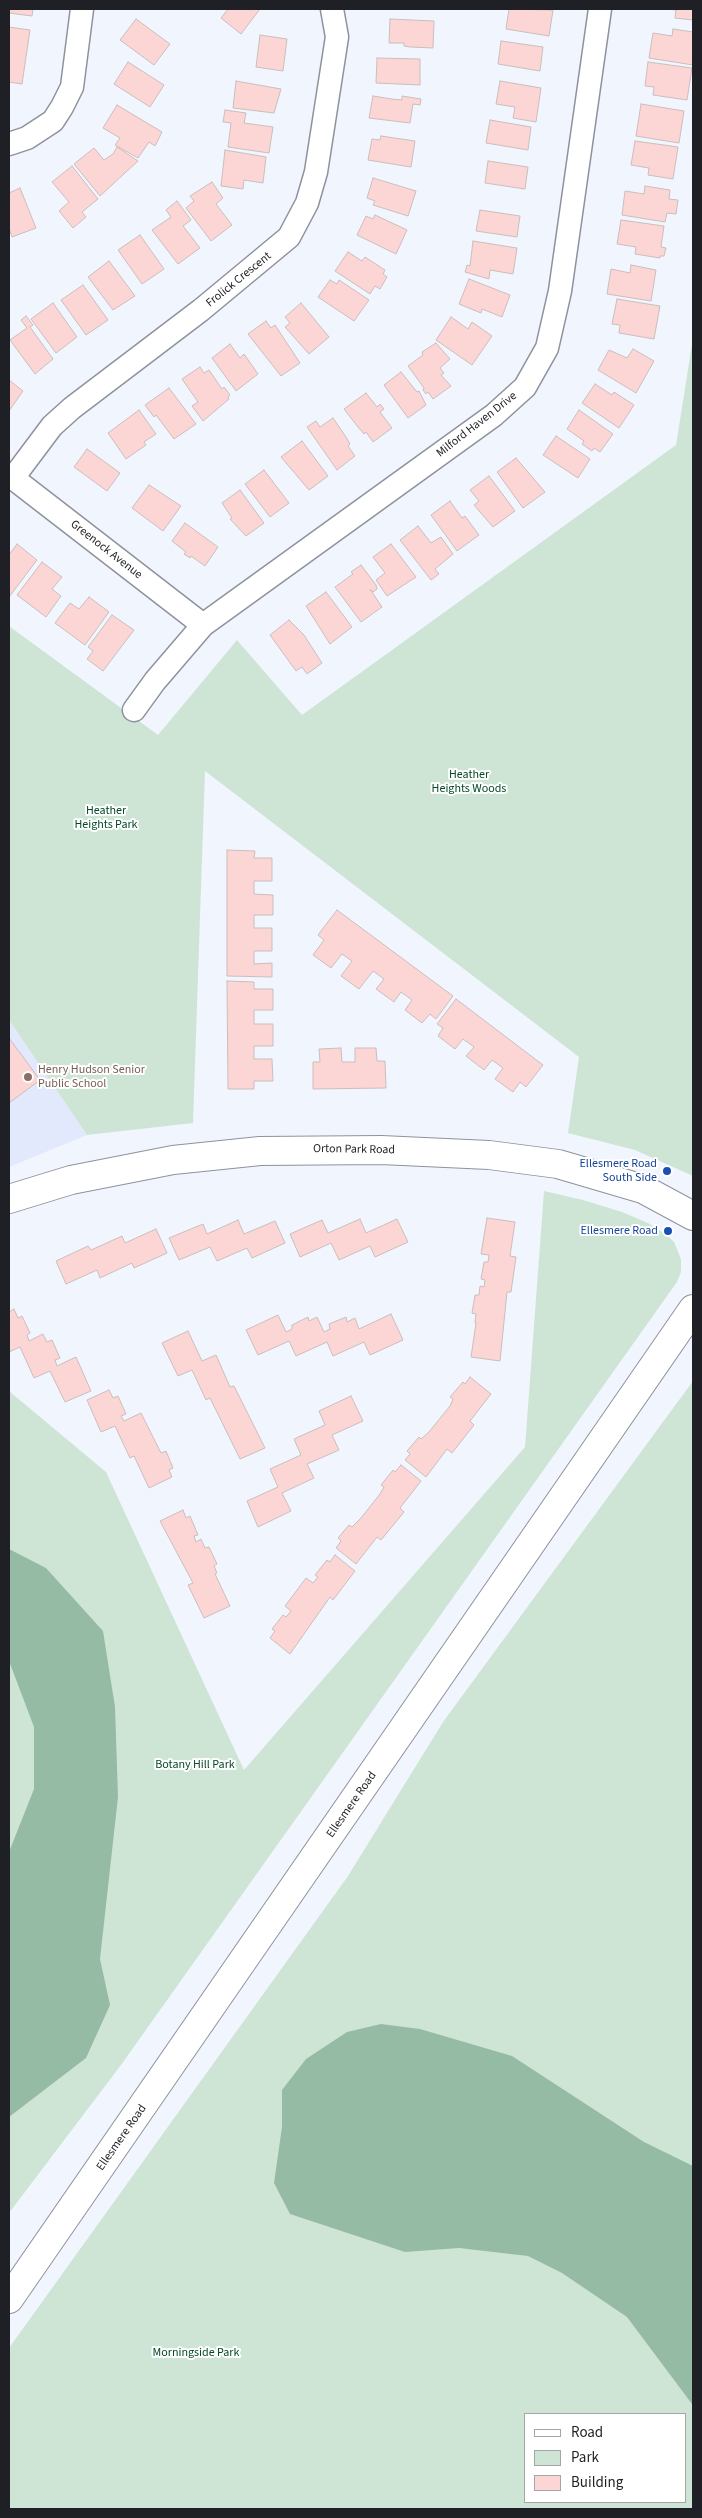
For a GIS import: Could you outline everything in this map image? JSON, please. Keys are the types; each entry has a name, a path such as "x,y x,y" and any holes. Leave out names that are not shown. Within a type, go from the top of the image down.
{"main road":[{"name":"Orton Park Road","path":"9,1199 71,1180 172,1160 260,1151 382,1150 489,1155 558,1164 643,1189 693,1216"},
{"name":"Ellesmere Road","path":"9,2299 693,1309"}],"street":[{"path":"9,144 27,138 53,121 62,107 72,87 82,9"},
{"name":"Frolick Crescent","path":"11,476 52,426 72,408 201,310 289,237 307,202 316,172 337,37 332,9"},
{"name":"Milford Haven Drive","path":"134,710 155,681 203,626 494,415 525,387 547,348 560,291 600,9"},
{"name":"Greenock Avenue","path":"11,476 203,626"}],"shaded area":[{"name":"Henry Hudson Senior Public School","path":"9,1020 87,1135 9,1167"}],"green space":[{"path":"693,338 693,1176 635,1150 568,1133 579,1057 205,771 193,1123 87,1135 9,1020 9,626 158,735 237,640 302,715 676,445"},
{"name":"Botany Hill Park","path":"544,1191 622,1212 648,1223 667,1235 674,1242 681,1259 681,1272 677,1282 121,2065 9,2213 9,1391 106,1472 244,1770 525,1447"},
{"name":"Morningside Park","path":"693,1381 693,2509 9,2509 9,2348 348,1876 443,1722"},
{"path":"9,1549 46,1568 103,1631 115,1707 118,1797 100,1959 110,2005 86,2058 9,2117 9,1852 34,1789 34,1727 9,1661"},
{"path":"381,2024 420,2029 512,2056 644,2142 693,2166 693,2410 692,2404 627,2317 562,2273 528,2256 459,2248 405,2252 290,2214 274,2183 282,2127 282,2090 306,2059 347,2032"}],"building":[{"path":"9,9 33,9 32,16 9,13"},
{"path":"228,9 260,9 241,34 221,18"},
{"path":"509,9 553,10 549,36 506,29"},
{"path":"667,9 693,9 693,20 675,18 676,10"},
{"path":"136,19 170,44 154,65 120,40"},
{"path":"390,19 434,21 433,48 404,46 404,43 389,43"},
{"path":"9,27 30,30 22,84 9,82"},
{"path":"673,29 693,32 693,65 649,58 653,33 672,36"},
{"path":"260,35 287,39 283,71 256,67"},
{"path":"501,41 543,47 540,71 498,64"},
{"path":"377,58 420,59 420,85 376,83"},
{"path":"128,62 164,85 150,107 114,84"},
{"path":"648,62 692,68 687,100 653,95 654,87 645,86"},
{"path":"236,81 281,89 274,113 233,108"},
{"path":"500,81 541,88 536,122 513,118 515,107 496,104"},
{"path":"373,96 402,100 402,96 421,99 420,105 413,104 410,123 369,118"},
{"path":"641,104 684,111 679,143 636,136"},
{"path":"117,105 162,132 155,146 149,142 138,158 115,145 120,138 103,128"},
{"path":"225,110 246,113 244,123 273,127 269,153 228,147 231,123 223,122"},
{"path":"490,120 531,127 528,150 486,143"},
{"path":"381,136 415,141 411,167 368,160 372,139 380,140"},
{"path":"635,141 678,147 673,179 648,175 649,168 631,165"},
{"path":"117,147 138,161 100,196 74,164 94,148 104,160 113,154"},
{"path":"225,150 266,157 263,183 244,180 243,189 221,186"},
{"path":"488,161 528,167 525,189 485,183"},
{"path":"72,166 98,199 82,212 86,217 73,228 59,211 69,202 52,182"},
{"path":"373,178 416,191 408,216 373,205 375,201 367,198"},
{"path":"212,182 223,198 216,204 232,225 211,241 186,208 194,201 190,196"},
{"path":"645,186 670,190 669,199 678,200 676,214 667,213 665,222 622,215 625,191 644,194"},
{"path":"20,188 36,228 12,237 9,228 9,193"},
{"path":"177,201 191,220 183,226 200,248 178,264 152,230 171,217 166,210"},
{"path":"480,210 520,216 517,237 476,231"},
{"path":"375,215 407,230 396,254 357,235 366,216 373,219"},
{"path":"621,220 664,226 661,247 666,248 664,256 660,256 660,258 635,254 636,247 617,244"},
{"path":"140,235 164,269 142,284 118,250"},
{"path":"473,241 517,248 513,274 490,270 489,279 465,272 467,265 470,266"},
{"path":"348,252 362,261 365,257 385,270 383,274 387,277 380,289 375,286 370,294 335,271"},
{"path":"109,261 135,296 113,310 88,277"},
{"path":"631,265 656,270 651,301 607,294 611,269 630,273"},
{"path":"469,279 510,295 502,317 482,309 481,313 459,304"},
{"path":"330,280 337,284 339,280 369,300 354,321 318,297"},
{"path":"83,285 108,320 86,335 61,300"},
{"path":"617,299 660,306 654,339 619,333 620,325 612,324"},
{"path":"53,303 77,337 56,353 31,319"},
{"path":"301,303 329,337 309,354 285,327 290,323 285,317"},
{"path":"26,316 33,325 30,327 53,359 35,374 10,340 27,328 21,320"},
{"path":"451,317 468,329 472,322 492,336 472,365 436,340"},
{"path":"266,321 271,328 275,325 300,363 281,376 248,334"},
{"path":"436,343 450,359 440,368 444,373 441,375 451,386 433,399 428,392 426,394 423,390 424,388 408,366 423,355 422,352"},
{"path":"230,344 240,358 244,354 258,374 236,391 212,358"},
{"path":"633,349 654,361 636,393 598,370 609,350 627,358"},
{"path":"200,367 204,373 209,370 222,389 224,387 230,395 229,399 203,421 192,406 198,402 182,379"},
{"path":"401,372 417,392 419,391 426,405 408,418 384,385"},
{"path":"9,380 23,391 9,411"},
{"path":"595,384 612,395 614,392 634,405 619,428 582,403"},
{"path":"169,388 196,424 174,439 156,415 154,417 145,405"},
{"path":"366,393 377,407 380,404 384,409 380,412 392,428 373,442 344,409"},
{"path":"139,410 156,434 144,442 146,445 126,459 108,433"},
{"path":"579,410 613,434 600,452 594,448 592,451 582,444 584,441 567,429"},
{"path":"333,418 346,437 350,444 348,446 355,456 337,470 307,427 316,421 320,427"},
{"path":"556,436 590,459 578,478 543,455"},
{"path":"302,441 328,476 309,490 281,457"},
{"path":"87,449 120,473 107,491 74,467"},
{"path":"516,458 545,492 523,508 497,472"},
{"path":"264,470 289,503 270,517 245,484"},
{"path":"489,476 515,511 493,527 474,505 479,501 470,490"},
{"path":"149,485 181,506 163,531 132,508"},
{"path":"240,490 264,523 246,536 230,519 232,518 222,503"},
{"path":"450,501 462,518 465,516 479,535 457,551 431,515"},
{"path":"185,523 218,547 205,566 191,556 190,558 184,554 186,552 172,541"},
{"path":"418,526 431,543 441,537 453,554 435,569 439,574 431,580 400,540"},
{"path":"17,544 37,560 9,597 9,555"},
{"path":"391,544 416,577 387,596 376,580 385,573 373,557"},
{"path":"42,562 62,577 52,589 61,596 46,617 17,595"},
{"path":"361,565 376,585 377,589 373,592 370,589 382,607 361,622 335,587 353,574 351,572"},
{"path":"326,592 352,627 330,644 306,606"},
{"path":"89,597 109,612 85,645 55,623 70,603 79,609"},
{"path":"112,615 134,630 103,671 87,659 93,651 88,647"},
{"path":"289,620 304,635 322,663 307,674 302,667 296,671 270,635"},
{"path":"227,850 255,851 254,858 272,858 272,881 254,881 254,894 273,895 273,915 254,915 254,928 272,928 272,951 254,951 254,964 272,963 272,977 227,976"},
{"path":"337,910 453,996 436,1019 430,1014 422,1023 405,1010 412,1000 401,992 394,1002 376,989 384,979 373,971 359,989 341,976 352,961 342,954 331,968 313,955 324,940 318,935"},
{"path":"227,981 254,982 254,989 273,989 273,1010 254,1010 254,1024 273,1024 273,1046 254,1046 254,1059 272,1059 273,1081 254,1081 254,1089 228,1089"},
{"path":"456,999 543,1065 526,1087 520,1082 513,1092 495,1079 503,1068 492,1060 484,1070 466,1056 474,1047 463,1039 455,1049 438,1036 443,1028 437,1024"},
{"path":"9,1038 40,1080 9,1103"},
{"path":"341,1048 342,1062 355,1062 355,1048 376,1048 377,1061 385,1061 386,1088 313,1089 313,1062 320,1062 319,1049"},
{"path":"487,1218 515,1222 510,1256 516,1257 511,1292 507,1292 500,1361 471,1357 476,1323 476,1314 472,1313 475,1295 479,1295 480,1286 484,1287 485,1280 481,1279 484,1262 488,1262 489,1255 481,1254"},
{"path":"360,1219 366,1233 397,1219 408,1242 375,1257 370,1246 339,1260 331,1243 300,1257 290,1234 322,1220 328,1233"},
{"path":"238,1220 244,1234 275,1221 285,1243 252,1258 247,1248 217,1261 210,1247 179,1260 169,1238 203,1224 207,1234"},
{"path":"156,1229 167,1253 134,1268 132,1263 100,1278 97,1270 66,1284 56,1261 88,1246 91,1250 122,1236 125,1243"},
{"path":"14,1309 18,1318 22,1316 30,1333 27,1335 29,1341 43,1334 47,1342 52,1340 60,1358 55,1360 57,1366 76,1357 91,1391 65,1402 50,1371 34,1378 20,1347 9,1352 9,1312"},
{"path":"391,1314 403,1340 370,1355 364,1342 333,1356 327,1342 296,1356 289,1341 258,1355 246,1330 278,1315 286,1332 292,1329 292,1325 308,1317 309,1321 317,1317 324,1332 330,1329 329,1324 346,1317 347,1322 355,1318 359,1329"},
{"path":"188,1331 202,1361 216,1355 230,1387 234,1386 265,1448 240,1459 210,1398 206,1400 192,1370 178,1376 162,1343"},
{"path":"470,1377 491,1394 470,1421 474,1425 452,1453 447,1449 426,1477 405,1460 410,1454 407,1451 419,1437 421,1439 429,1432 450,1406 453,1399 450,1397"},
{"path":"109,1390 113,1398 118,1396 126,1414 121,1416 124,1421 141,1413 161,1453 166,1451 173,1468 169,1470 172,1477 149,1488 134,1456 130,1458 115,1426 101,1432 87,1400"},
{"path":"351,1396 363,1421 332,1435 339,1450 307,1464 314,1478 282,1493 291,1511 258,1527 247,1501 278,1487 270,1469 301,1455 294,1439 325,1425 319,1411"},
{"path":"401,1465 421,1481 400,1508 404,1512 381,1540 377,1537 356,1564 336,1548 341,1541 338,1538 349,1525 352,1527 361,1518 380,1494 384,1487 381,1485 393,1470 395,1472"},
{"path":"183,1510 186,1518 190,1516 198,1535 194,1536 196,1542 201,1539 205,1548 209,1547 217,1564 214,1566 217,1573 215,1574 230,1606 204,1618 188,1585 193,1583 160,1521"},
{"path":"335,1555 355,1571 333,1600 330,1597 290,1654 270,1638 275,1631 272,1629 283,1615 286,1617 291,1611 285,1606 306,1578 313,1583 318,1577 315,1575 327,1560 330,1562"}],"place":[{"name":"Henry Hudson Senior Public School","path":"28,1077"},
{"name":"Ellesmere Road South Side","path":"667,1171"},
{"name":"Ellesmere Road","path":"668,1231"}],"park label":[{"name":"Heather Heights Woods","path":"469,782"},
{"name":"Heather Heights Park","path":"106,818"}]}
